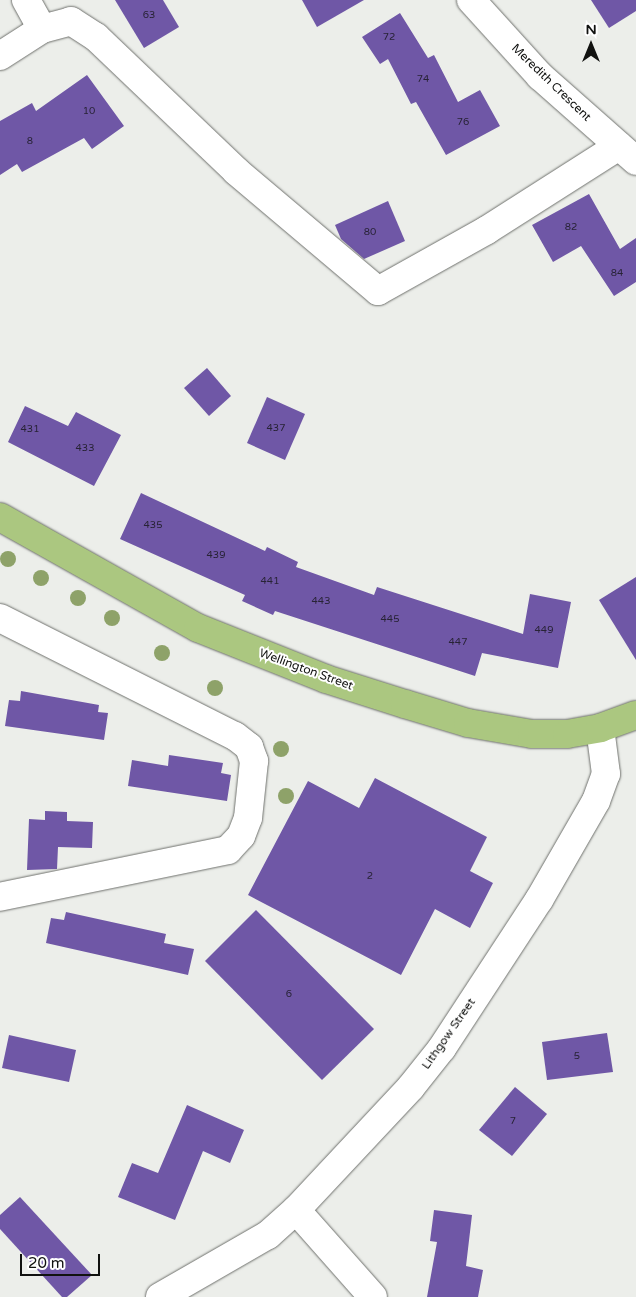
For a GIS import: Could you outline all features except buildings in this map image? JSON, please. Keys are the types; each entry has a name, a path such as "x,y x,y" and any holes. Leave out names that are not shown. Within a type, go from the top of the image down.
{"main road":[{"name":"Wellington Street","path":"0,517 198,628 326,679 468,723 516,732 567,734 600,728 636,716"}],"street":[{"name":"Meredith Crescent","path":"471,0 540,76 627,154"},
{"path":"30,1 42,30"},
{"path":"0,56 42,30 71,21 96,37 154,90 236,172 378,291 627,154"},
{"path":"0,618 235,736 249,747 254,761 248,818 241,836 228,850 0,898"},
{"name":"Lithgow Street","path":"160,1297 268,1235 296,1210 412,1087 442,1048 539,900 596,800 606,774 600,728"},
{"path":"296,1210 373,1297"}]}
